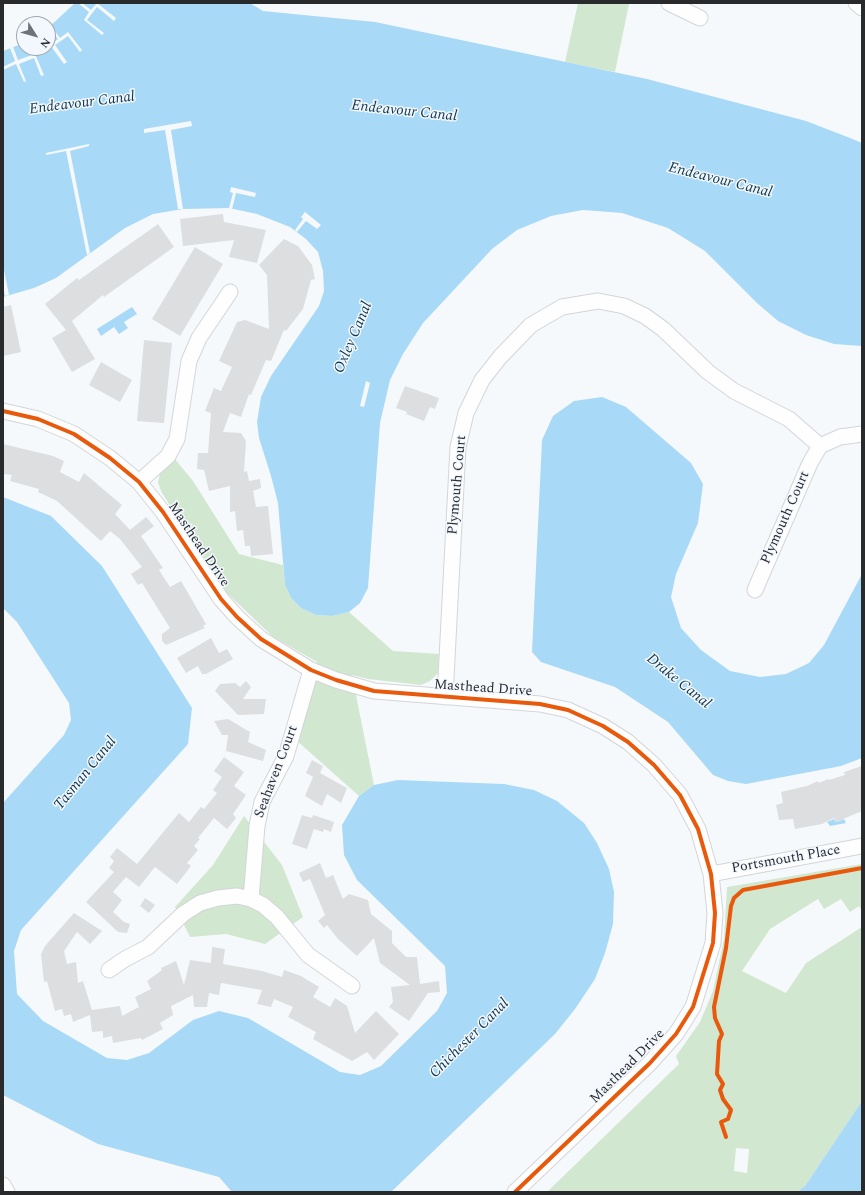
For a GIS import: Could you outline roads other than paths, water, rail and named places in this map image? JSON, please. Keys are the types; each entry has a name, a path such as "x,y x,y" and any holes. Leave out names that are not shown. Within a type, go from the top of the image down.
{"street":[{"path":"669,3 700,18"},
{"path":"856,3 862,8"},
{"path":"139,482 168,456 177,438 189,361 199,338 230,292"},
{"name":"Plymouth Court","path":"445,697 458,446 466,413 482,380 500,357 531,325 562,307 598,301 624,306 645,316 663,329 708,372 734,391 789,419 820,446 810,463 755,590"},
{"name":"Masthead Drive","path":"3,412 38,419 74,434 110,458 139,482 163,512 221,599 237,617 261,639 311,670 374,692 540,704 568,710 603,726 628,742 654,764 680,795 698,829 711,874 715,912 713,942 693,1007 676,1034 650,1063 515,1192"},
{"path":"820,446 840,437 862,434"},
{"name":"Seahaven Court","path":"251,899 257,826 262,802 286,756 311,670"},
{"name":"Portsmouth Place","path":"711,874 862,846"},
{"path":"109,970 125,959 148,947 183,914 200,903 218,898 237,896 251,899 263,906 277,917 308,955 352,986"},
{"path":"3,1185 7,1192"}],"water":[{"path":"75,3 250,3 263,11 375,22 647,79 806,121 862,143 862,346 834,344 806,335 778,321 757,303 705,251 668,228 622,213 583,210 551,216 517,230 492,249 423,323 403,354 390,380 380,423 368,588 360,603 349,612 332,616 316,615 301,608 291,598 285,585 278,503 259,438 257,422 261,397 271,376 319,306 324,291 323,271 318,252 306,239 290,227 257,214 229,208 183,209 153,214 125,228 56,278 34,288 3,297 3,51 16,46 16,56 56,56 56,21"},
{"path":"132,307 137,314 124,322 128,328 119,334 114,327 101,336 97,329"},
{"name":"Drake Canal","path":"602,397 626,407 691,463 703,484 698,523 676,574 671,597 681,628 701,650 730,671 760,677 786,674 809,663 824,645 862,574 862,758 841,766 746,784 728,781 713,775 668,722 615,687 541,662 532,652 542,440 553,416 574,401"},
{"path":"3,497 51,516 102,566 192,708 188,744 21,930 14,951 17,994 43,1021 107,1058 127,1060 149,1053 193,1020 219,1011 248,1018 340,1072 360,1075 381,1066 437,1011 447,993 445,966 357,880 344,855 342,825 359,796 374,785 398,780 504,784 534,790 557,801 584,823 597,843 609,869 614,892 613,924 605,953 595,979 575,1009 555,1034 391,1192 232,1192 219,1177 98,1144 3,1095 3,803 64,735 71,720 69,703 17,622 3,608"},
{"path":"834,819 836,822 844,819 846,823 830,826 827,822"},
{"path":"862,1101 862,1192 797,1192 805,1186"}],"water label":[{"name":"Endeavour Canal","path":"82,104"},
{"name":"Endeavour Canal","path":"404,112"},
{"name":"Endeavour Canal","path":"720,181"},
{"name":"Oxley Canal","path":"354,338"},
{"name":"Tasman Canal","path":"86,774"},
{"name":"Chichester Canal","path":"470,1039"}]}
